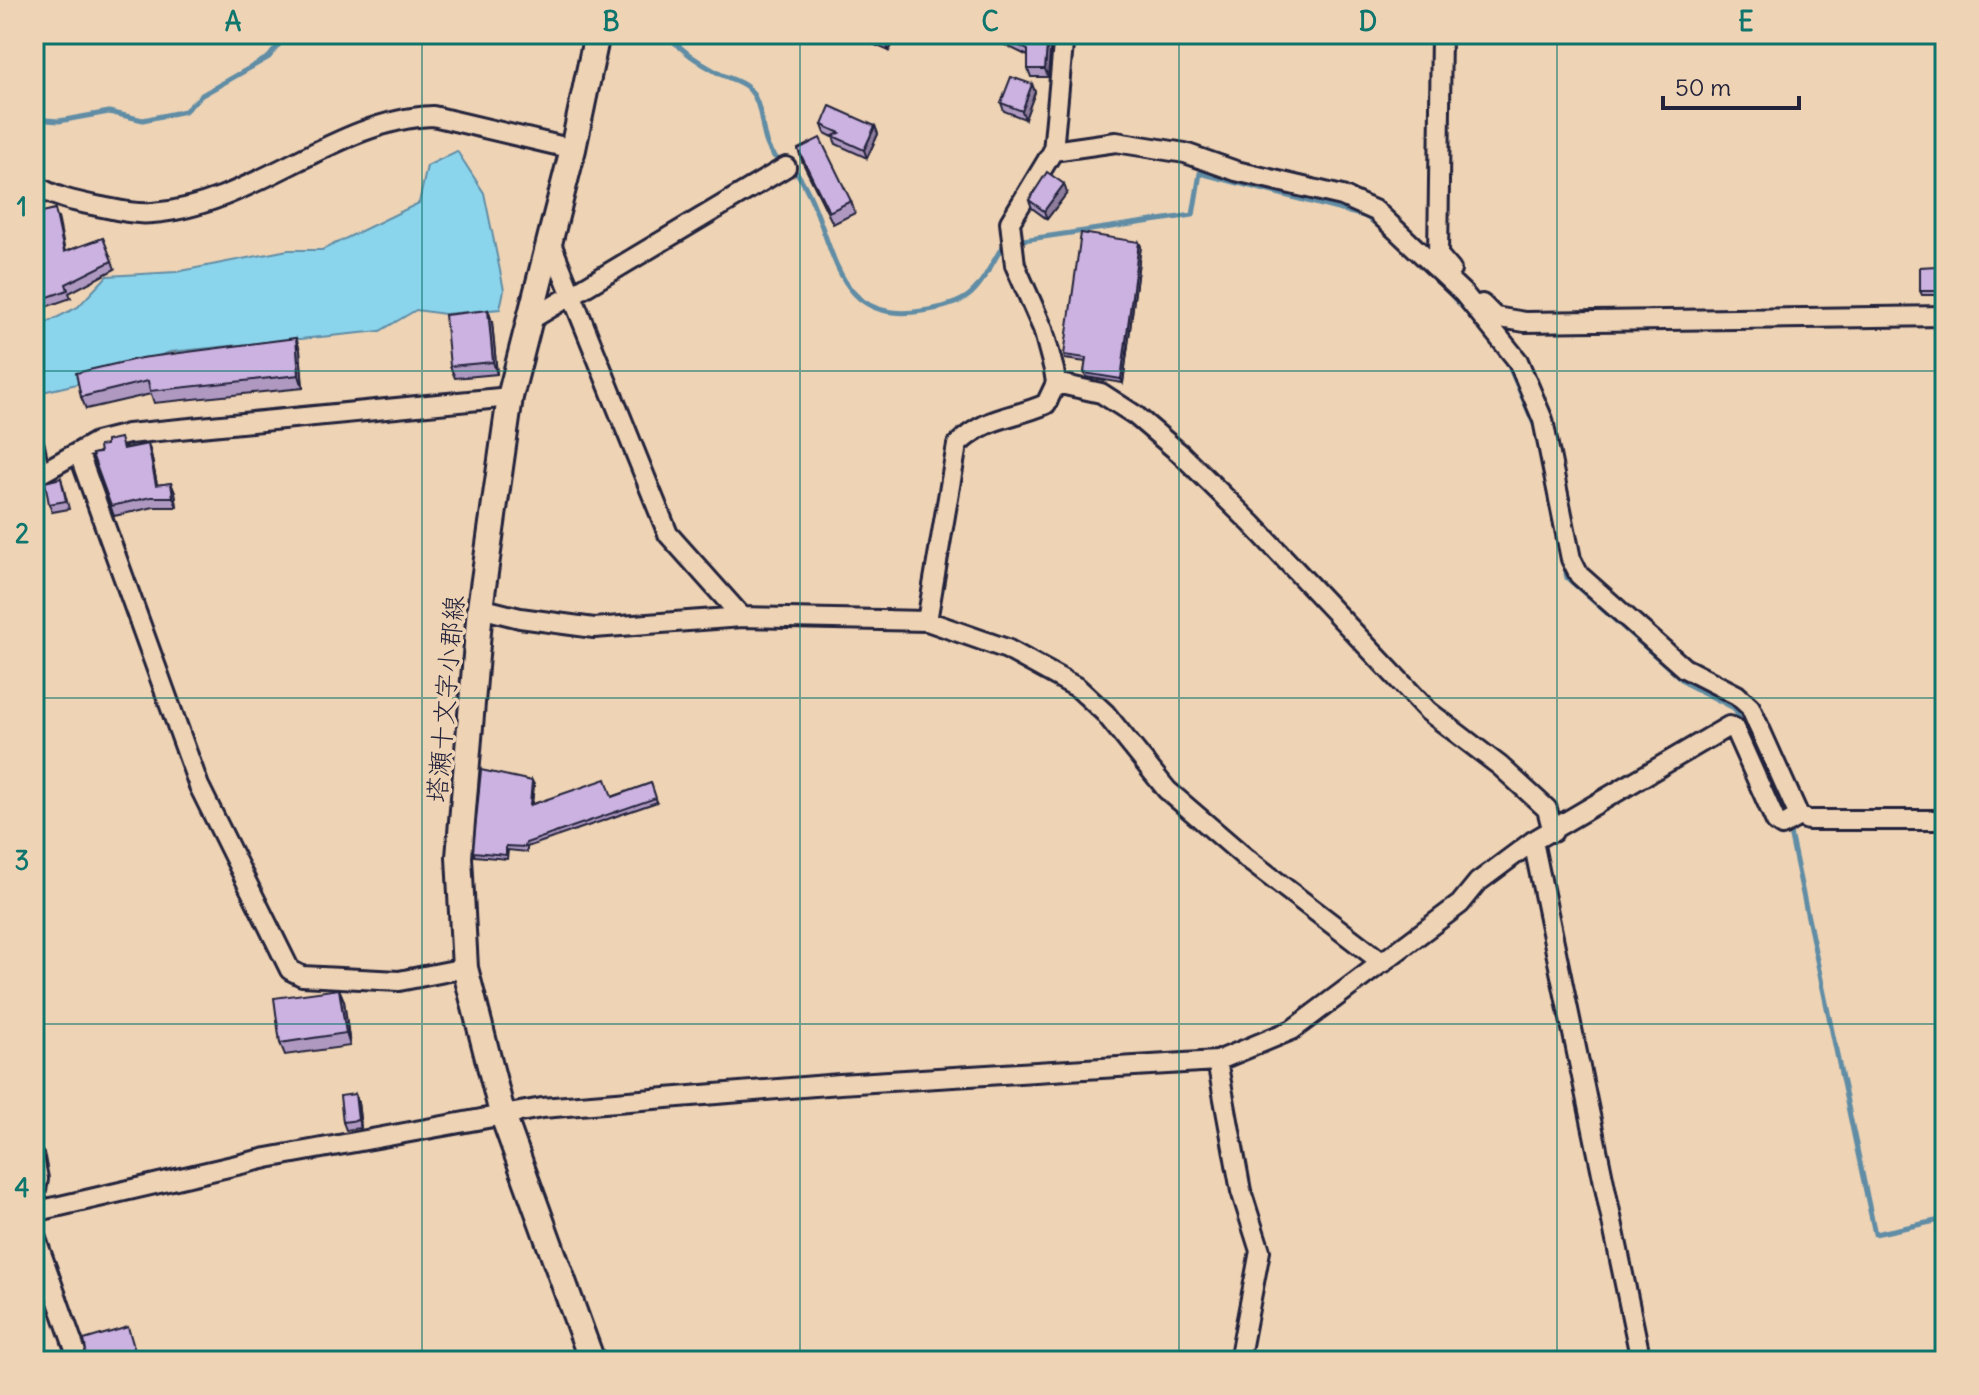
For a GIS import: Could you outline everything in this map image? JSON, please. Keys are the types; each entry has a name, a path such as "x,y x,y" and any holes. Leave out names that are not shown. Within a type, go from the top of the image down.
{"main road":[{"name":"塔瀬十文字小郡線","path":"592,1361 502,1113 465,968 459,857 480,608 510,397 573,149 597,34"}],"street":[{"path":"927,621 957,445 970,432 1004,415 1046,404 1056,383 1043,329 1015,265 1010,222 1053,151 1064,34"},
{"path":"1441,34 1438,255 1518,361 1543,420 1571,559 1579,575 1684,668 1737,695 1750,707 1799,816 1808,820 1945,820"},
{"path":"34,184 45,192 113,209 150,214 181,208 290,166 384,123 410,116 433,116 573,149"},
{"path":"1053,151 1116,142 1185,153 1236,171 1342,196 1376,211 1495,317 1525,322 1945,316"},
{"path":"530,320 786,167"},
{"path":"550,241 668,534 742,617"},
{"path":"1056,383 1101,393 1182,455 1252,524 1428,711 1500,766 1547,809 1553,832"},
{"path":"34,446 37,475 96,442 128,434 510,397"},
{"path":"79,454 199,786 290,970 302,976 399,981 465,968"},
{"path":"480,608 520,618 594,628 742,617 927,621 1007,649 1078,688 1105,713 1167,790 1246,858 1383,963"},
{"path":"34,1212 267,1158 502,1113 840,1084 1217,1061 1292,1030 1460,904 1478,882 1533,841 1729,726 1734,728 1776,822 1782,826 1799,816"},
{"path":"1533,841 1641,1361"},
{"path":"1217,1061 1241,1191 1260,1251 1239,1361"},
{"path":"34,1158 38,1179 34,1202"},
{"path":"34,1233 79,1361"}],"water":[{"path":"457,151 484,193 504,290 500,309 445,314 416,310 380,331 170,352 81,383 38,393 34,380 34,329 78,307 107,276 176,272 288,250 322,250 419,203 427,166"}],"building":[{"path":"871,34 888,34 885,40"},
{"path":"996,34 1048,34 1045,69 1028,69 1028,50"},
{"path":"1011,77 1032,84 1022,111 1001,103"},
{"path":"830,106 875,126 864,150 833,136 840,133 822,125"},
{"path":"820,138 851,201 829,212 798,149"},
{"path":"1047,172 1064,184 1044,211 1029,200"},
{"path":"55,209 64,252 103,238 112,261 66,284 68,290 34,302 34,284 40,283 34,265 34,214"},
{"path":"1081,233 1139,242 1121,379 1084,373 1086,358 1064,355"},
{"path":"1936,266 1937,291 1920,291 1920,267"},
{"path":"488,310 493,362 450,366 445,315"},
{"path":"296,338 299,375 150,391 148,381 81,397 76,373 141,358"},
{"path":"120,438 123,449 148,444 156,485 171,483 173,497 151,497 111,506 92,454 100,453 99,446 106,445 106,441"},
{"path":"61,478 66,501 49,504 45,482"},
{"path":"481,770 532,781 530,805 606,779 612,797 651,783 656,798 526,843 525,847 506,846 506,855 473,852"},
{"path":"339,989 346,1033 280,1043 274,998"},
{"path":"355,1094 358,1120 343,1122 340,1096"},
{"path":"128,1327 138,1361 83,1361 86,1350 84,1340"}],"waterway":[{"path":"34,119 59,121 109,112 143,120 185,111 202,95 269,57 287,34"},
{"path":"666,34 698,61 744,85 753,94 768,147 773,155 797,173 810,196 838,269 851,289 868,304 891,312 922,311 953,304 972,292 1002,247 1007,245"},
{"path":"1016,241 1193,215 1200,173 1364,216 1380,226"},
{"path":"1442,285 1468,313"},
{"path":"1505,357 1536,429"},
{"path":"1563,560 1567,578 1687,684 1734,708 1744,728"},
{"path":"1789,828 1875,1234 1945,1219"}]}
